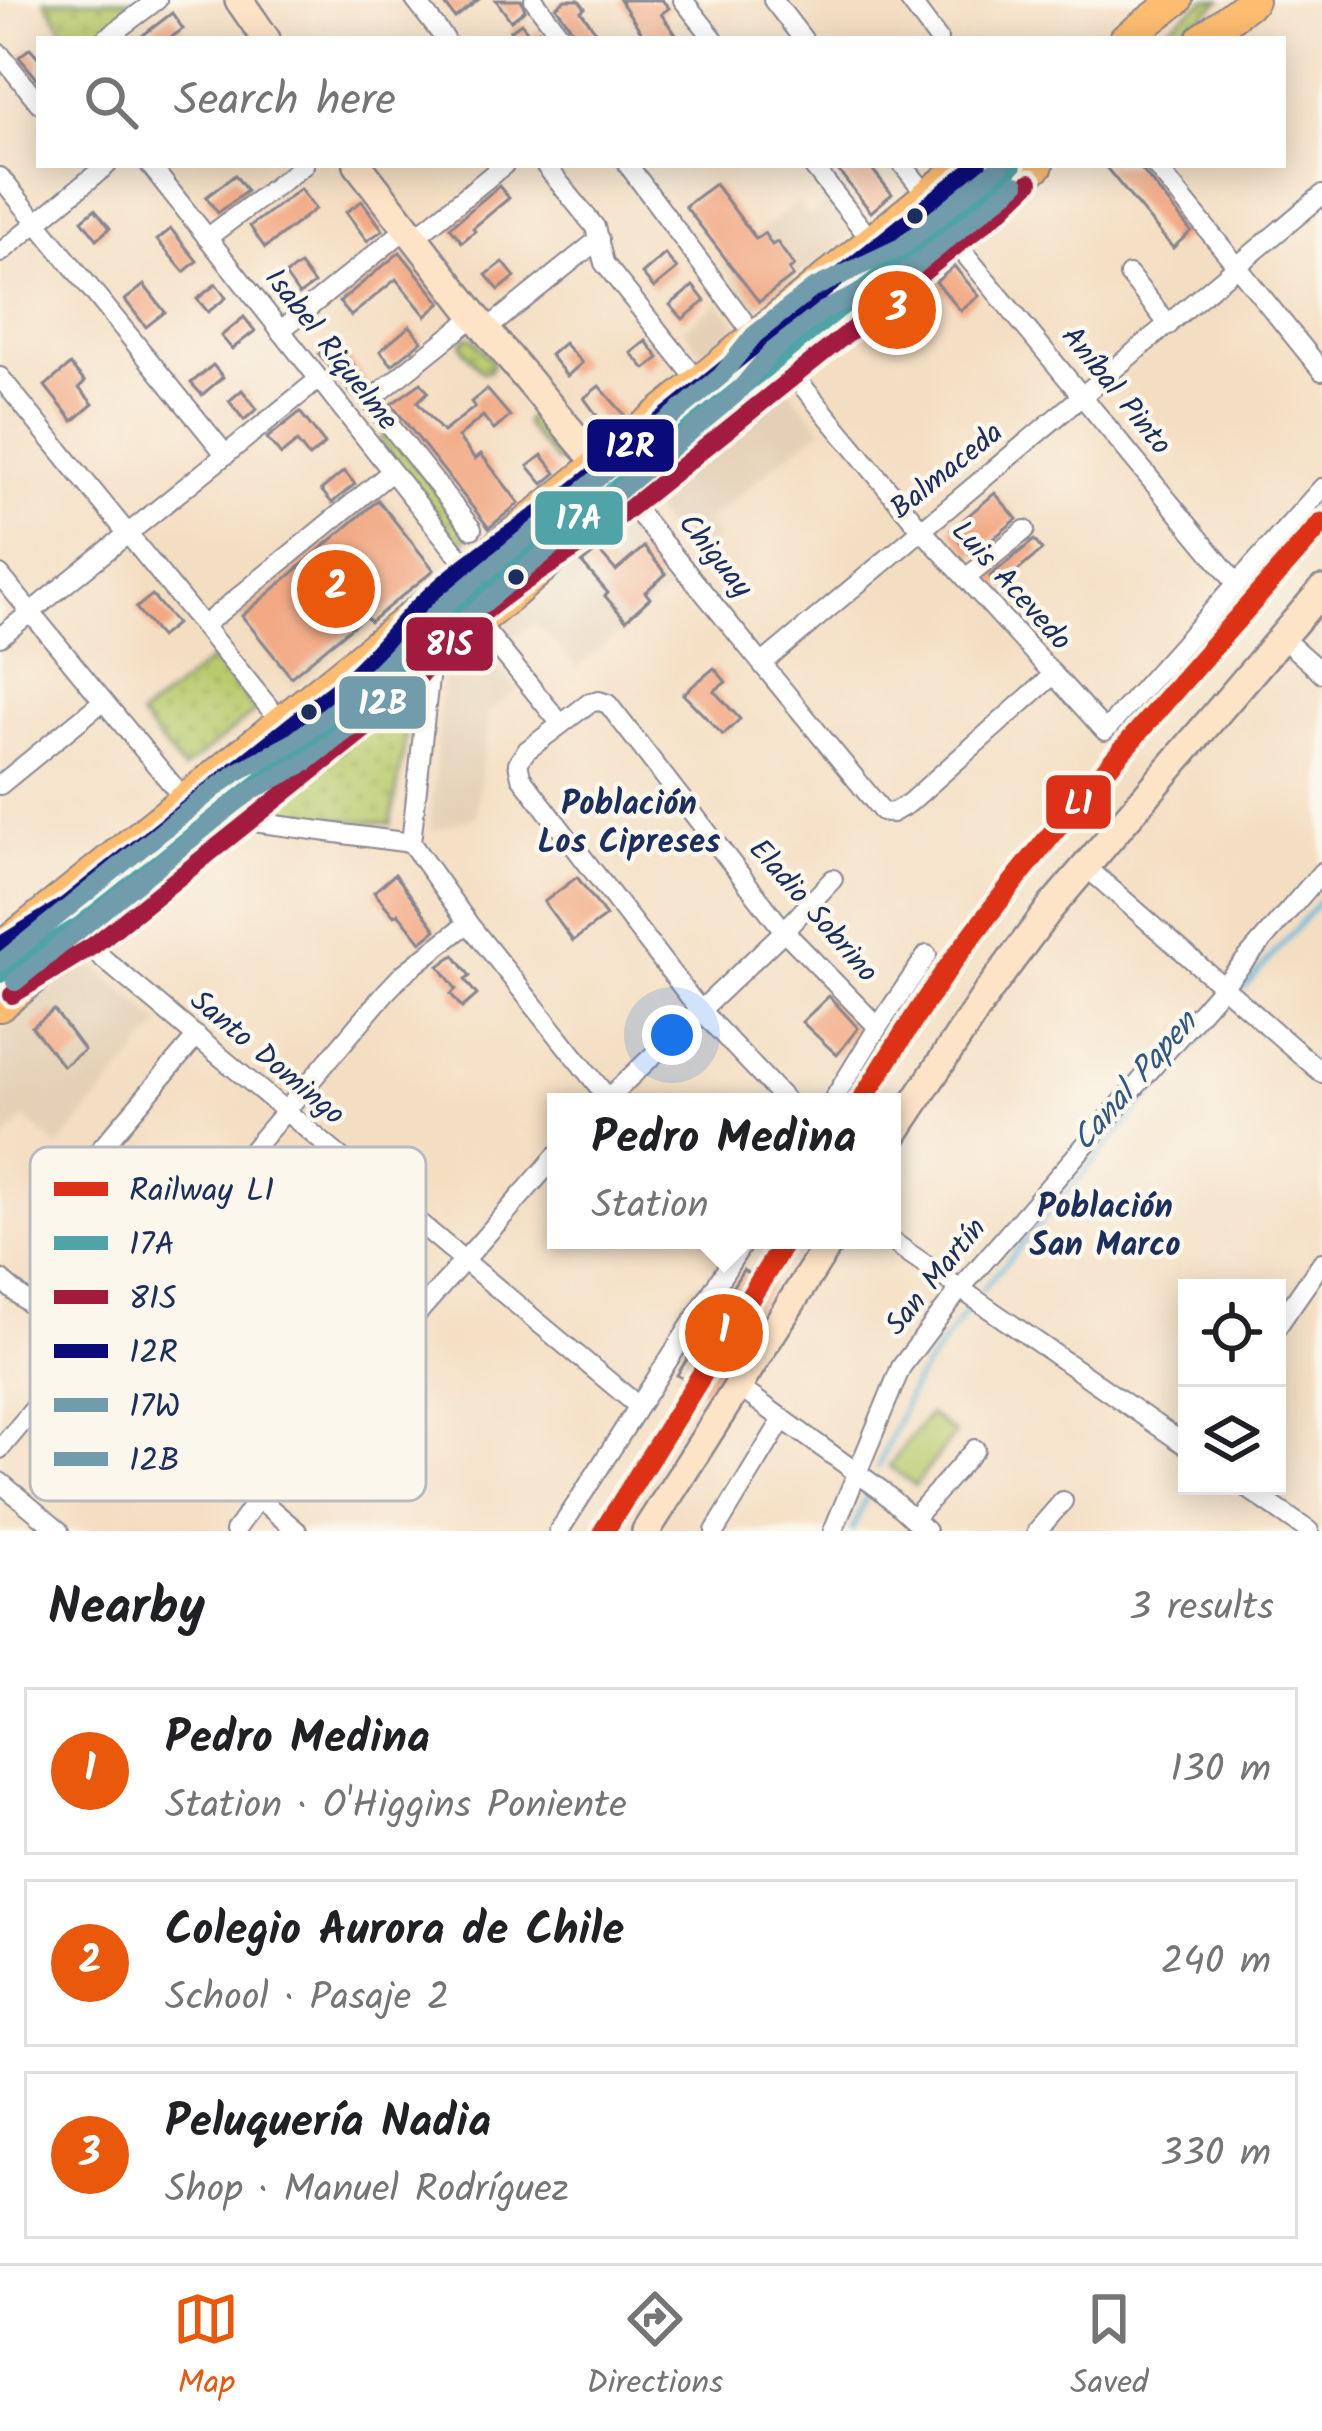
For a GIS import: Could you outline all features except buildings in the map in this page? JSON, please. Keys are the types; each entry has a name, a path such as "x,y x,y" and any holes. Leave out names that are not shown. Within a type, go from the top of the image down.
{"main road":[{"path":"1129,36 1177,0"},
{"path":"1206,36 1253,0"},
{"path":"1,946 960,168"},
{"path":"0,1006 478,622 624,495 1034,168"}],"street":[{"path":"109,36 158,0"},
{"path":"239,0 264,36"},
{"path":"415,0 443,36"},
{"path":"534,0 561,36"},
{"path":"773,0 801,36"},
{"path":"909,0 936,36"},
{"path":"693,4 712,36"},
{"path":"0,54 36,99"},
{"path":"0,87 16,74"},
{"path":"0,253 96,168"},
{"name":"Isabel Riquelme","path":"152,168 469,569"},
{"path":"207,238 300,168"},
{"name":"Chiguay","path":"360,168 480,323 878,808 892,813 909,803 1052,676"},
{"path":"280,331 500,168"},
{"path":"547,168 595,227 604,262 698,381"},
{"path":"630,168 754,335"},
{"path":"814,168 871,240"},
{"path":"905,168 927,195"},
{"path":"1157,168 1322,371"},
{"path":"0,177 226,455"},
{"name":"Balmaceda","path":"763,663 1322,196"},
{"name":"Aníbal Pinto","path":"950,236 1236,583"},
{"path":"472,530 370,400 599,239"},
{"path":"1129,275 1169,325"},
{"name":"Luis Acevedo","path":"785,365 921,529 1105,731 1236,583"},
{"path":"0,377 280,722"},
{"path":"0,637 318,380"},
{"path":"203,626 392,472"},
{"path":"1236,583 1322,488"},
{"path":"966,578 1025,530"},
{"path":"0,574 184,800"},
{"path":"901,1123 987,992 1085,866 1322,590"},
{"path":"478,622 561,724 521,756 521,777 699,1009 778,1093"},
{"path":"1282,637 1322,673"},
{"path":"431,659 411,842 601,1093"},
{"path":"0,785 103,701"},
{"name":"Eladio Sobrino","path":"561,724 594,701 612,707 784,931 878,1027"},
{"path":"231,819 411,842"},
{"path":"1085,866 1322,1073"},
{"name":"San Martín","path":"833,1531 901,1367 960,1289 1322,872"},
{"path":"615,1093 833,879"},
{"path":"255,1147 404,974 468,923"},
{"name":"Santo Domingo","path":"81,940 330,1147"},
{"path":"838,1093 927,956"},
{"path":"102,1147 197,1036"},
{"path":"426,1302 547,1166"},
{"name":"Santo Domingo","path":"426,1227 637,1405"},
{"path":"901,1248 1178,1440"},
{"path":"559,1531 738,1249"},
{"path":"646,1531 825,1249"},
{"path":"1286,1314 1322,1262"},
{"path":"0,1280 30,1305"},
{"path":"737,1386 889,1496 919,1525 975,1449"},
{"path":"0,1449 30,1414"},
{"path":"715,1531 783,1419"},
{"path":"0,1482 59,1531"},
{"path":"1257,1495 1309,1531"},
{"path":"235,1531 257,1501"},
{"path":"262,1501 297,1531"},
{"path":"1037,1531 1063,1501"}],"shaded area":[{"path":"829,201 849,227 848,237 755,308 721,262 797,202 809,217"},
{"path":"719,302 737,325 702,352 684,329"},
{"path":"783,383 822,428 706,521 718,538 692,559 647,503 654,487"},
{"path":"378,490 442,568 294,688 231,610"},
{"path":"617,514 629,515 681,579 578,667 535,622 510,641 499,626 576,560 574,556"},
{"path":"482,648 517,690 488,713 476,817 430,831 443,679"},
{"path":"84,958 162,1024 58,1147 24,1118 0,1146 0,1034"}],"green space":[{"path":"45,0 142,0 93,36 67,36"},
{"path":"1205,0 1221,0 1181,31 1156,36"},
{"path":"896,254 636,465 630,458 847,281"},
{"path":"467,337 493,363 489,371 482,372 464,350 461,343"},
{"path":"530,416 536,417 565,452 566,460 556,462 526,426"},
{"path":"389,432 471,535 460,544 379,440"},
{"path":"213,658 256,711 183,770 140,717"},
{"path":"415,684 391,824 263,810"},
{"path":"288,750 72,926 0,968 223,789"},
{"path":"929,1414 955,1434 915,1486 889,1466"}],"waterway":[{"name":"Canal Papen","path":"1245,988 1322,898"},
{"name":"Canal Papen","path":"982,1290 1226,1010"},
{"name":"Canal Papen","path":"878,1467 913,1385 969,1307"},
{"name":"Canal Papen","path":"852,1531 868,1493"}],"rail line":[{"name":"L1","path":"867,1093 943,974 999,900 1134,736 1322,523"},
{"name":"L1","path":"604,1531 780,1249"}],"transit line":[{"name":"12R","path":"0,946 65,906 345,683 450,578 565,498 974,168"},
{"name":"17W","path":"0,963 218,786 292,743 366,685 441,608 721,376 754,335 812,289 901,247 997,168"},
{"name":"17A","path":"0,974 79,926 360,702 467,595 579,518 1010,168"},
{"name":"81S","path":"12,995 94,945 375,721 482,614 594,537 1030,182"},
{"name":"12B","path":"15,982 233,805 305,763 381,704 457,626 736,394 771,352 824,310 914,267 1016,184"}],"place":[{"name":"Peluquería Nadia","path":"897,310"},
{"name":"Colegio Aurora de Chile","path":"336,589"},
{"name":"Pedro Medina","path":"724,1333"}],"district":[{"name":"Población Los Cipreses","path":"629,821"},
{"name":"Población San Marco","path":"1105,1224"}]}
